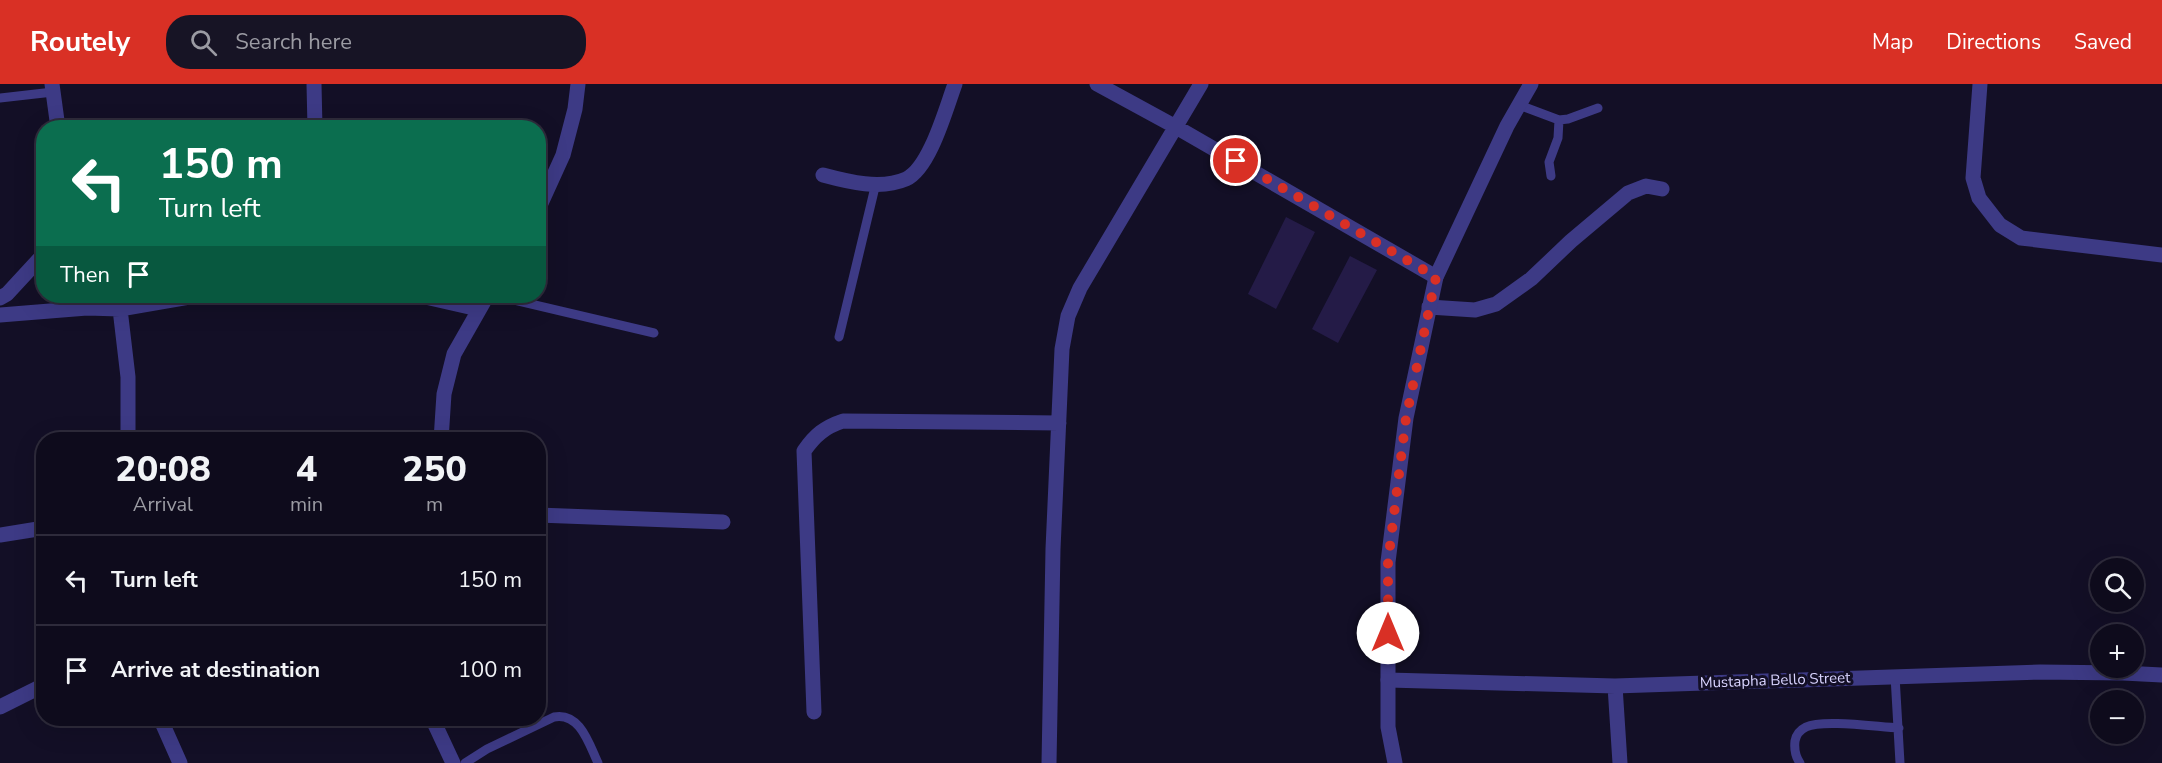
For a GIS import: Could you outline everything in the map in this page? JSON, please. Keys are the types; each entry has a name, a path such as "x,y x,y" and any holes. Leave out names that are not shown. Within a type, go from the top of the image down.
{"street":[{"path":"314,84 315,120"},
{"path":"546,192 563,155 575,109 578,84"},
{"path":"823,176 853,183 890,184 909,178 923,164 954,84"},
{"path":"1096,84 1176,127 1436,277"},
{"path":"1049,763 1053,549 1062,349 1068,316 1080,288 1201,84"},
{"path":"1395,763 1388,727 1388,562 1406,418 1436,277 1507,126 1531,84"},
{"path":"1980,84 1973,177 1979,198 2000,225 2021,238 2162,255"},
{"path":"53,88 57,120"},
{"path":"1430,307 1475,310 1496,304 1531,279 1571,241 1628,193 1647,186 1662,189"},
{"path":"0,298 7,294 36,263"},
{"path":"0,315 79,303"},
{"path":"91,303 120,309 155,303"},
{"path":"452,303 478,309"},
{"path":"442,432 444,393 454,354 482,303"},
{"path":"120,309 128,377 128,432"},
{"path":"814,712 804,451 815,435 831,425 843,422 1059,423"},
{"path":"546,515 723,522"},
{"path":"0,535 36,529"},
{"name":"Mustapha Bello Street","path":"1388,680 1615,686 2040,672 2162,675"},
{"path":"1615,686 1620,763"},
{"path":"0,707 36,689"},
{"path":"164,726 180,763"},
{"path":"436,726 453,763"}],"lane":[{"path":"0,98 53,88"},
{"path":"1519,105 1559,120 1598,108"},
{"path":"1551,177 1549,162 1558,138 1559,120"},
{"path":"839,337 876,183"},
{"path":"527,303 654,333"},
{"path":"1895,676 1900,763"},
{"path":"546,721 562,715 570,719 582,729 598,763"},
{"path":"1800,763 1796,757 1796,736 1803,728 1817,724 1899,728"},
{"path":"465,763 487,749 535,726"}],"building":[{"path":"1286,217 1315,232 1276,309 1248,294"},
{"path":"1350,256 1377,270 1338,343 1312,329"}],"route":[{"path":"1236,161 1436,277 1406,418 1388,562 1388,633"}]}
